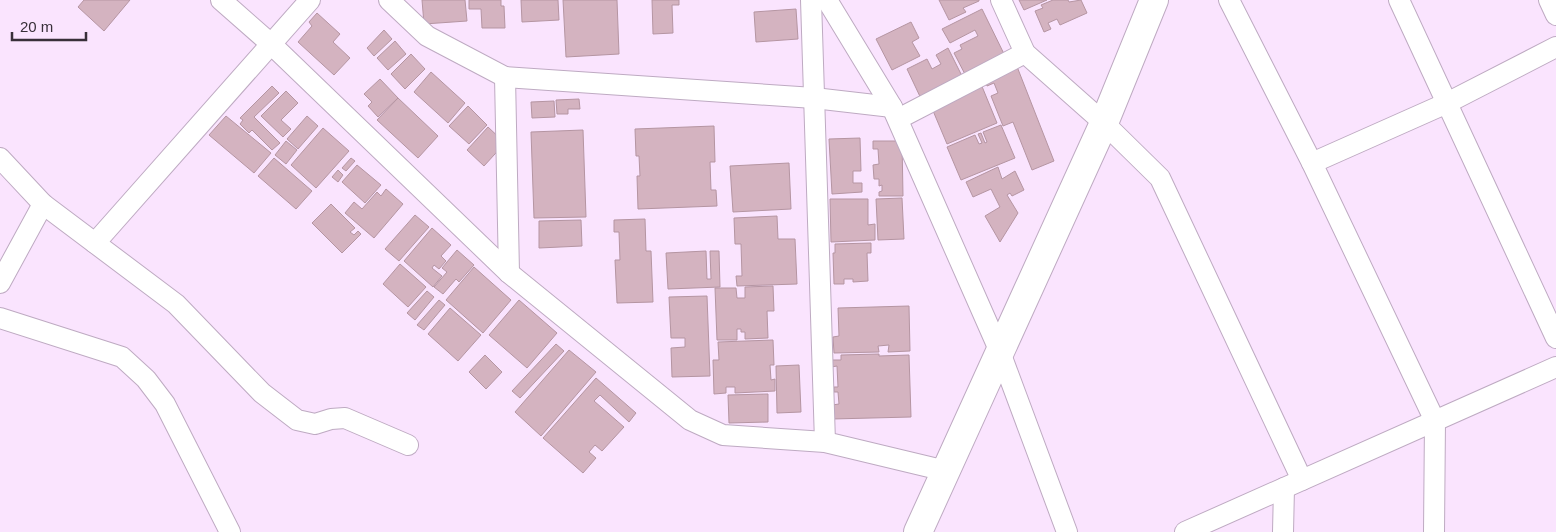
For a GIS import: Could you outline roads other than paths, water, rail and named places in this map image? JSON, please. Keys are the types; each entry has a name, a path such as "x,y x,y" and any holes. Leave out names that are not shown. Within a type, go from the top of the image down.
{"street":[{"path":"221,0 271,44 509,273 690,420 723,435 826,442 946,471"},
{"path":"94,242 310,0"},
{"path":"389,0 427,36 505,77 814,98 895,113 1025,53"},
{"path":"811,0 826,442"},
{"path":"827,0 895,113 1000,352 1068,532"},
{"path":"1000,0 1025,53 1104,123 1160,178 1302,480"},
{"path":"918,532 1104,123 1154,0"},
{"path":"1229,0 1312,163 1435,421 1434,532"},
{"path":"1399,0 1556,338"},
{"path":"1549,0 1556,14"},
{"path":"1312,163 1447,103 1556,47"},
{"path":"505,77 509,273"},
{"path":"0,158 43,204 176,304 262,392 297,420 315,424 332,419 345,418 408,445"},
{"path":"0,282 43,204"},
{"path":"0,318 122,357 146,379 166,404 230,532"},
{"path":"1185,532 1556,367"},
{"path":"1283,532 1284,488"}]}
